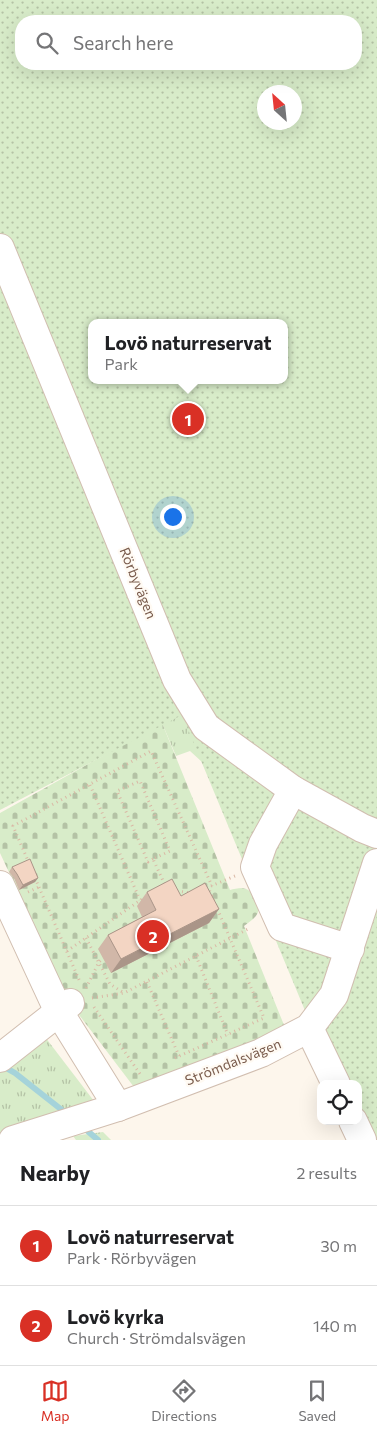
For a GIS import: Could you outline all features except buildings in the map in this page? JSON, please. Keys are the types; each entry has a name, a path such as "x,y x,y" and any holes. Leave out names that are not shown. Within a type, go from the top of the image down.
{"street":[{"name":"Rörbyvägen","path":"0,248 178,680 206,727 293,790 362,828 377,834"},
{"path":"293,790 263,844 254,867 282,927 350,949"},
{"name":"Strömdalsvägen","path":"13,1140 118,1107 261,1053 309,1028 334,995 377,863"},
{"path":"0,885 118,1107"},
{"path":"7,1053 64,1007"},
{"path":"309,1028 334,1080"},
{"path":"355,1125 362,1140"}],"path":[{"path":"103,958 99,962 84,992 13,826 151,751 210,886 264,1018 172,1060"},
{"path":"140,781 170,851 153,859 148,862 117,791 140,781"},
{"path":"90,785 140,900"},
{"path":"153,859 166,886 179,892 194,893"},
{"path":"202,890 254,867"},
{"path":"67,951 148,895"},
{"path":"142,1076 88,998 124,993 250,928"},
{"path":"86,938 110,984 124,993"},
{"path":"196,956 228,1035"},
{"path":"147,982 179,1056"}],"green space":[{"path":"0,0 377,0 377,1140 354,1140 357,1125 362,1125 362,1080 331,1080 306,1013 182,715 0,810"},
{"path":"175,703 226,784 190,751 176,756 162,723"},
{"path":"162,723 230,890 246,889 257,900 259,908 257,914 244,926 286,1030 137,1091 70,1003 0,853 0,813"},
{"path":"42,1033 97,1105 0,1136 0,1067"},
{"path":"103,1132 111,1140 76,1140 73,1136"}],"waterway":[{"path":"1,1065 15,1073 67,1114"},
{"path":"83,1127 98,1140"}],"place":[{"name":"Lovö naturreservat","path":"188,419"},
{"name":"Lovö kyrka","path":"153,936"}]}
